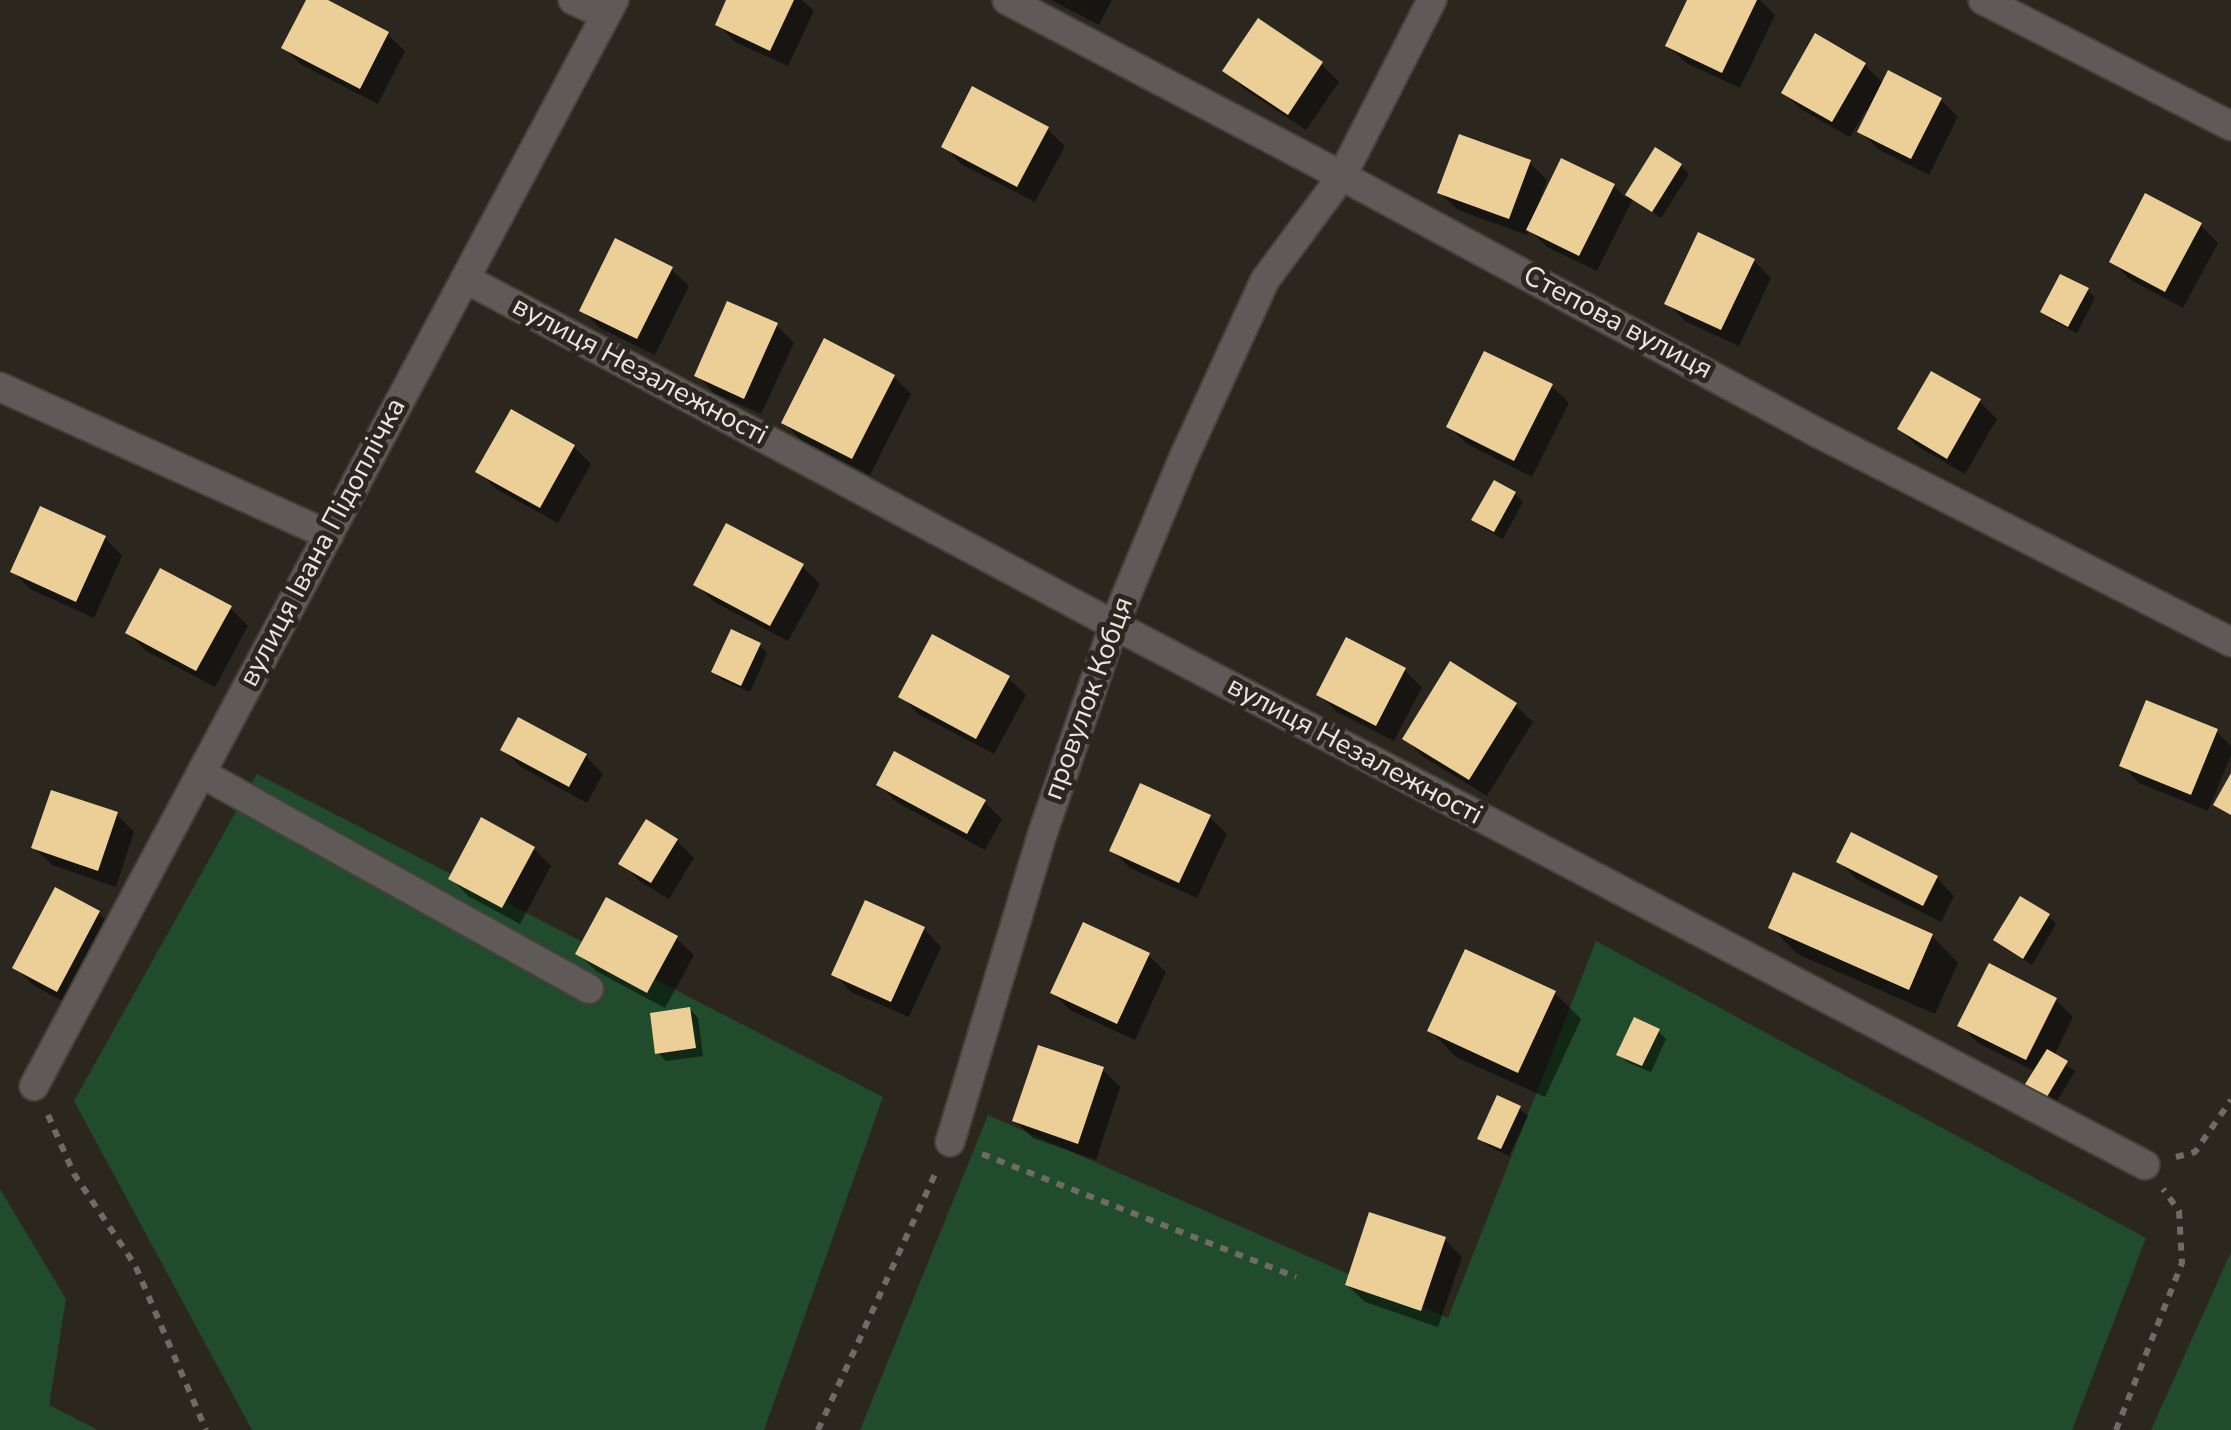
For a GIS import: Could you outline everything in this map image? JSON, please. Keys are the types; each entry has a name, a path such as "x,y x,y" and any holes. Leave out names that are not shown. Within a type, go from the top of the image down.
{"street":[{"path":"574,0 610,8"},
{"name":"Степова вулиця","path":"1007,0 1816,432 2231,642"},
{"name":"провулок Кобця","path":"950,1142 1042,835 1114,626 1182,459 1266,280 1342,176 1432,0"},
{"path":"1984,0 2231,126"},
{"name":"вулиця Івана Підоплічка","path":"34,1086 610,8"},
{"name":"вулиця Незалежності","path":"466,279 1114,626 2145,1165"},
{"path":"0,388 329,534"},
{"path":"201,773 589,989"}],"path":[{"path":"34,1086 74,1174 135,1265 206,1430"},
{"path":"2116,1430 2182,1262 2179,1211 2145,1165 2195,1152 2231,1100"},
{"path":"818,1430 950,1142 1296,1278"}],"green space":[{"path":"257,774 883,1097 764,1430 252,1430 74,1101"},
{"path":"1596,941 2146,1238 2072,1430 860,1430 988,1115 1448,1318"},
{"path":"0,1189 66,1299 49,1405 98,1430 0,1430"},
{"path":"2231,1252 2231,1430 2151,1430"}],"building":[{"path":"306,0 328,0 389,32 360,89 281,48"},
{"path":"726,0 794,0 770,51 715,25"},
{"path":"1687,0 1757,0 1722,73 1665,46"},
{"path":"1258,18 1323,62 1288,115 1222,71"},
{"path":"1815,33 1866,63 1832,122 1781,93"},
{"path":"1888,70 1942,98 1911,159 1857,132"},
{"path":"972,86 1049,127 1017,187 941,147"},
{"path":"1459,134 1531,160 1509,219 1437,193"},
{"path":"1655,147 1682,164 1652,212 1625,195"},
{"path":"1561,158 1615,184 1579,256 1526,230"},
{"path":"2145,193 2202,223 2165,292 2109,262"},
{"path":"1698,232 1755,259 1721,330 1664,304"},
{"path":"615,238 673,267 637,339 579,311"},
{"path":"2060,274 2089,288 2068,327 2040,312"},
{"path":"727,301 778,323 744,399 694,376"},
{"path":"824,338 895,375 852,459 781,423"},
{"path":"1484,351 1553,384 1514,461 1446,427"},
{"path":"1931,371 1981,399 1947,459 1897,429"},
{"path":"511,409 575,445 540,508 475,472"},
{"path":"1494,480 1516,492 1494,532 1471,520"},
{"path":"40,506 106,536 76,602 10,572"},
{"path":"726,523 804,564 770,626 693,585"},
{"path":"160,568 232,606 196,671 125,633"},
{"path":"731,629 761,643 741,686 711,672"},
{"path":"932,634 1010,676 976,739 898,697"},
{"path":"1346,637 1406,668 1376,726 1316,695"},
{"path":"1450,661 1517,703 1469,780 1402,739"},
{"path":"2146,700 2218,729 2191,795 2119,766"},
{"path":"518,717 587,754 569,787 500,750"},
{"path":"894,751 986,800 967,834 876,785"},
{"path":"2231,773 2231,815 2213,805"},
{"path":"1140,783 1211,815 1179,883 1109,851"},
{"path":"51,790 118,812 98,871 31,848"},
{"path":"481,817 535,847 502,908 448,879"},
{"path":"646,819 678,839 651,883 618,864"},
{"path":"1851,832 1938,876 1923,906 1836,862"},
{"path":"1793,872 1933,934 1909,990 1768,928"},
{"path":"55,887 100,911 57,992 12,968"},
{"path":"2020,896 2050,914 2023,959 1993,940"},
{"path":"606,897 678,936 647,993 575,954"},
{"path":"865,900 925,927 891,1002 831,975"},
{"path":"1083,922 1150,953 1117,1024 1050,993"},
{"path":"1465,949 1556,991 1518,1073 1427,1031"},
{"path":"1989,963 2057,998 2026,1060 1957,1026"},
{"path":"690,1007 696,1048 655,1054 650,1013"},
{"path":"1634,1017 1660,1029 1642,1066 1616,1055"},
{"path":"1038,1045 1104,1067 1078,1144 1012,1121"},
{"path":"2047,1049 2068,1061 2044,1102 2022,1089"},
{"path":"1497,1095 1521,1106 1501,1149 1477,1139"},
{"path":"1369,1212 1446,1237 1421,1311 1345,1285"}]}
